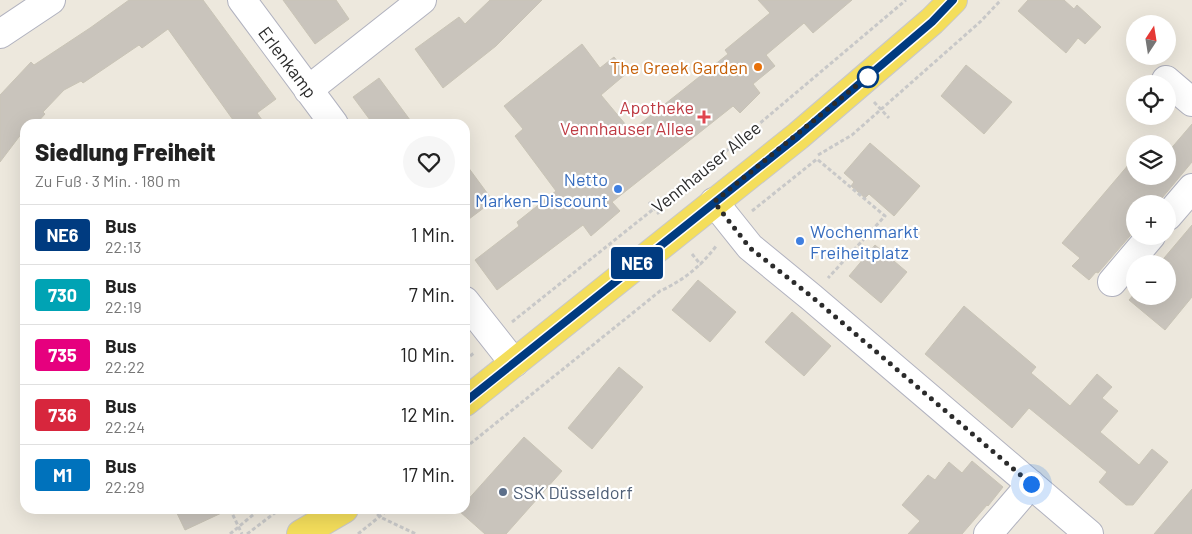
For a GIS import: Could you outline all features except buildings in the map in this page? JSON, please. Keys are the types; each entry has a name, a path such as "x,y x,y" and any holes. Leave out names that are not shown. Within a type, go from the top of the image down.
{"main road":[{"name":"Vennhauser Allee","path":"470,398 864,79 932,22 953,0"},
{"path":"302,533 318,514"},
{"path":"302,533 335,514"}],"street":[{"path":"0,34 51,0"},
{"name":"Erlenkamp","path":"242,0 330,119"},
{"path":"308,90 422,0"},
{"path":"1176,88 1192,102"},
{"path":"1176,207 1192,188"},
{"path":"714,202 750,248 811,296 1089,534"},
{"path":"1112,282 1143,245"},
{"path":"470,307 514,364"},
{"path":"988,534 1031,484"}],"path":[{"name":"Vennhauser Allee","path":"509,324 863,38 906,0"},
{"path":"750,208 814,157 852,135 980,22 1001,0"},
{"path":"873,101 889,118"},
{"path":"749,213 817,159 885,216 822,284"},
{"path":"649,202 662,217"},
{"path":"470,444 660,291 679,282 701,265 721,240"},
{"path":"689,250 701,265"},
{"path":"232,514 242,534"},
{"path":"230,534 254,514"},
{"path":"247,534 273,514"},
{"path":"377,514 416,534"},
{"path":"358,534 383,514"}],"bus line":[{"name":"NE6","path":"470,398 798,136 932,22 953,0"}],"place":[{"name":"The Greek Garden","path":"758,67"},
{"name":"Apotheke Vennhauser Allee","path":"704,117"},
{"name":"Netto Marken-Discount","path":"618,189"},
{"name":"Wochenmarkt Freiheitplatz","path":"800,241"},
{"name":"SSK Düsseldorf","path":"503,492"}],"route":[{"path":"868,77 872,73 798,136 714,202 750,248 811,296 1031,484"}]}
